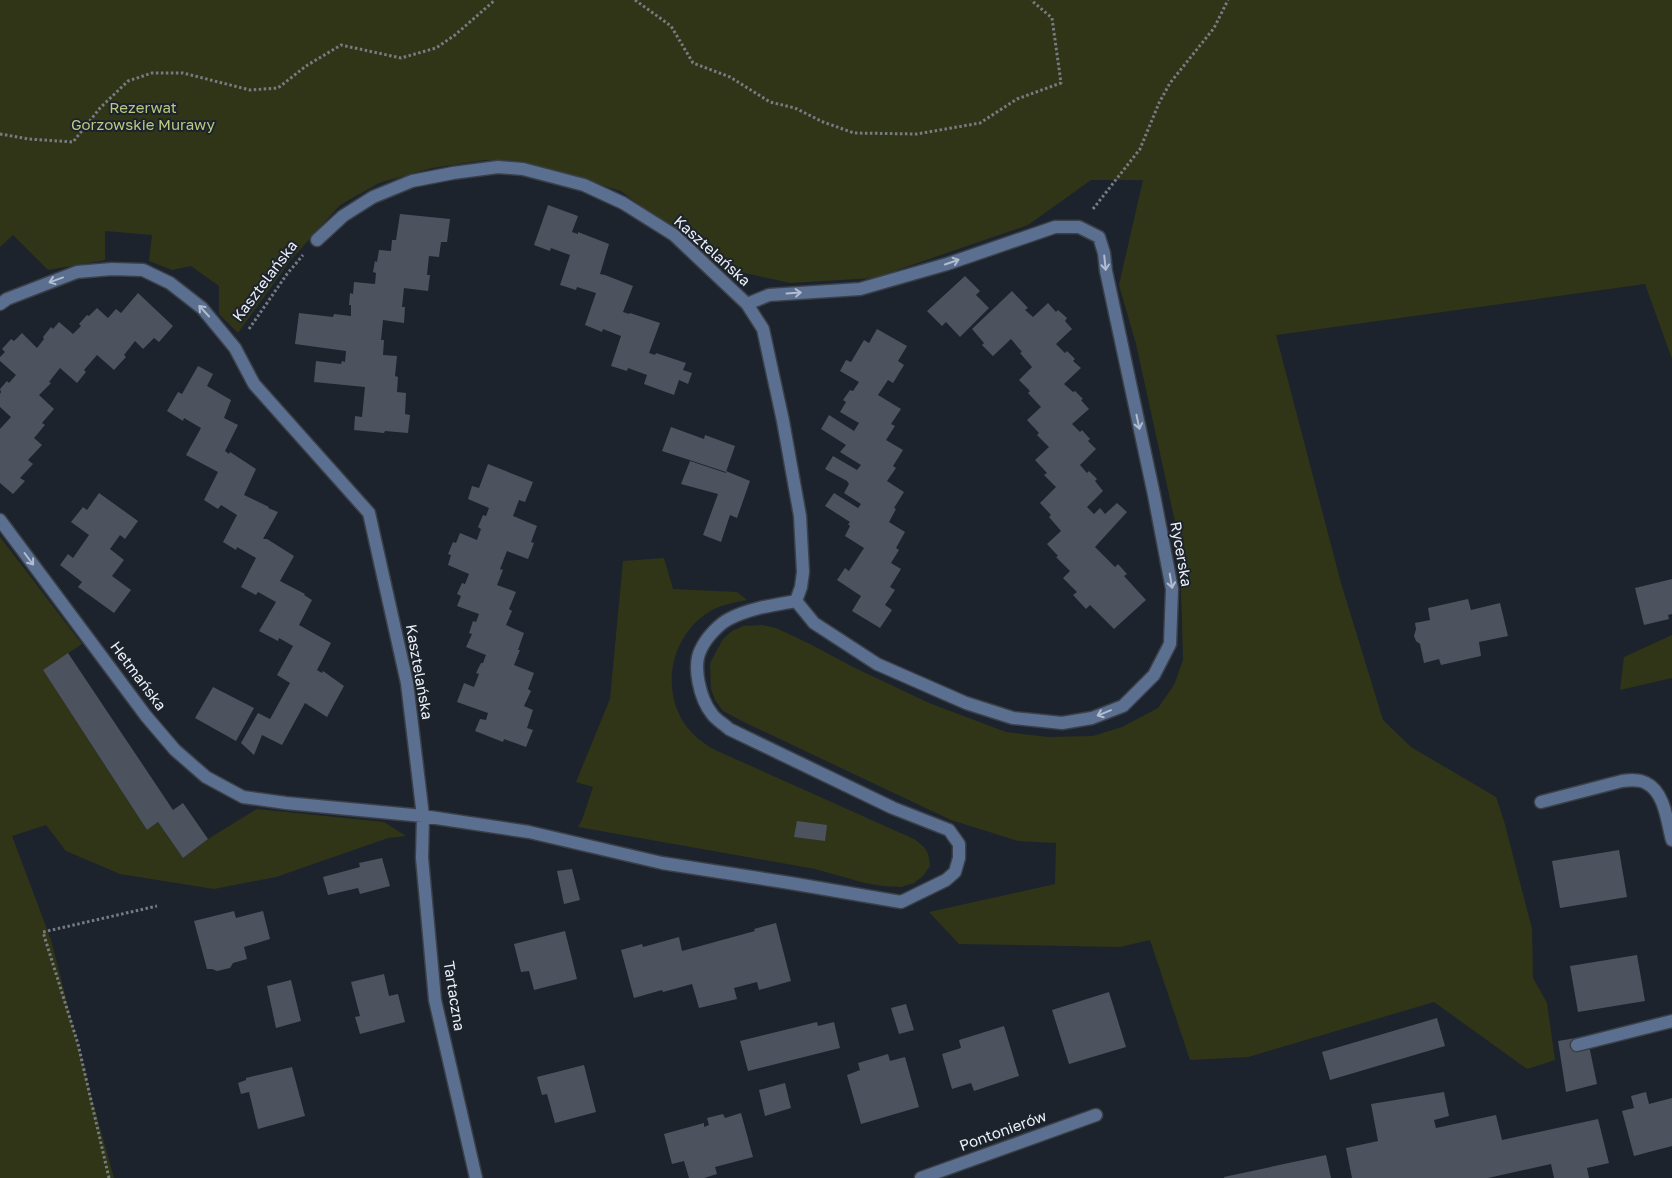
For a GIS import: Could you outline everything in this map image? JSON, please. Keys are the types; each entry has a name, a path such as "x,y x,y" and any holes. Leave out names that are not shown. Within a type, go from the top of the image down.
{"street":[{"name":"Kasztelańska","path":"317,240 343,216 373,197 412,181 498,167 524,169 584,185 623,203 674,235 747,304 763,329 783,420 800,516 803,572 802,587 796,601"},
{"path":"747,304 769,295 860,288 947,264 1055,227 1079,227"},
{"name":"Rycerska","path":"796,601 814,623 877,664 966,703 1013,718 1062,723 1092,718 1123,706 1154,675 1170,644 1172,589 1106,271 1104,253 1099,237 1079,227"},
{"path":"0,304 7,299 77,272 112,269 143,270 170,283 202,308 235,348"},
{"name":"Kasztelańska","path":"235,348 254,384 369,513 407,683 423,816"},
{"name":"Hetmańska","path":"0,520 146,716 175,750 206,777 244,797 286,803 423,816 529,832 662,864 901,902 946,880 955,872 960,858 959,844 949,830 893,808 730,729 712,715 703,699 696,674 700,650 714,632 728,619 749,610 796,601"},
{"path":"1542,802 1622,781 1636,780 1646,782 1654,789 1661,800 1672,840"},
{"name":"Tartaczna","path":"423,816 422,858 435,1000 476,1178"},
{"path":"1576,1045 1672,1021"},
{"name":"Pontonierów","path":"921,1178 1096,1115"}],"path":[{"path":"0,134 29,139 73,142 100,108 128,81 152,73 184,73 250,90 278,88 306,66 341,45 401,58 436,48 455,35 495,0"},
{"path":"635,0 671,26 693,62 730,77 770,102 795,108 822,122 854,132 917,134 980,123 1017,99 1061,83 1052,18 1031,0"},
{"path":"1079,227 1140,148 1159,103 1170,83 1214,28 1228,0"},
{"name":"Kasztelańska","path":"235,348 287,274 317,240"},
{"path":"109,1178 78,1044 43,932 156,906"}],"green space":[{"name":"Rezerwat Gorzowskie Murawy","path":"0,0 1672,0 1672,359 1645,284 1276,335 1341,583 1383,720 1411,747 1496,797 1532,929 1533,978 1547,1003 1555,1060 1527,1069 1434,1002 1248,1057 1190,1060 1150,940 1120,947 959,944 929,912 1055,884 1056,843 1018,841 951,820 746,723 723,711 715,700 711,689 710,663 723,639 732,631 743,626 762,625 776,628 929,703 1006,732 1048,737 1093,736 1122,727 1158,708 1174,685 1183,660 1179,540 1136,344 1119,285 1143,180 1091,180 1028,225 874,278 790,283 723,268 621,191 522,161 485,160 432,168 379,183 340,205 290,261 238,333 219,314 219,286 191,266 172,270 149,261 152,235 105,231 105,260 48,270 13,235 0,247"},
{"path":"0,537 82,644 43,670 147,830 158,822 183,858 208,839 257,809 384,822 406,836 388,838 276,877 214,889 120,874 66,851 46,825 12,836 51,940 114,1178 0,1178"},
{"path":"664,558 673,589 737,592 747,600 726,604 714,609 688,631 679,646 672,678 673,695 678,712 687,727 713,749 914,839 924,848 929,857 930,866 923,876 914,883 901,887 883,886 815,869 578,827 593,787 576,782 610,699 623,561"},
{"path":"1672,635 1672,678 1620,690 1624,657"}],"building":[{"path":"548,205 578,216 572,232 578,234 578,232 609,244 600,274 633,286 623,312 660,323 649,353 655,355 656,353 686,363 683,370 692,373 688,384 679,380 674,395 644,384 647,375 628,368 627,371 611,366 621,336 603,329 602,332 585,325 596,293 577,287 576,290 560,285 570,255 551,248 550,251 534,245"},
{"path":"400,214 450,219 447,242 441,242 439,257 429,256 427,275 430,275 428,291 404,288 402,307 405,307 404,323 383,320 381,340 384,340 383,355 397,356 395,376 398,377 397,392 406,393 405,414 410,415 408,433 354,430 355,416 362,417 365,387 314,382 316,361 341,364 342,361 345,362 346,351 295,344 299,313 333,317 334,314 351,316 351,305 349,305 350,293 353,294 354,282 375,284 376,273 373,272 375,261 377,262 379,250 391,251 392,240 396,240"},
{"path":"965,276 980,291 976,295 989,308 960,337 946,322 942,326 927,311"},
{"path":"1012,291 1028,308 1025,310 1033,317 1048,303 1056,312 1058,310 1067,318 1065,321 1072,329 1056,344 1065,353 1067,351 1075,359 1073,361 1081,368 1064,384 1083,399 1081,400 1089,409 1072,424 1080,432 1082,430 1090,439 1088,441 1096,449 1080,465 1087,473 1089,471 1097,479 1095,481 1103,491 1087,507 1094,514 1100,508 1105,514 1117,503 1127,512 1095,547 1115,567 1118,564 1127,574 1124,576 1146,600 1114,629 1090,605 1086,609 1073,595 1077,592 1063,578 1070,571 1056,557 1058,556 1047,544 1061,531 1049,517 1051,515 1040,503 1056,487 1044,475 1047,473 1035,460 1049,447 1037,435 1039,433 1027,420 1041,407 1028,393 1030,391 1019,380 1032,367 1011,339 993,356 982,345 984,343 972,329"},
{"path":"138,293 173,326 159,342 154,338 143,349 135,341 124,355 126,357 114,370 97,355 84,370 86,372 77,383 60,368 49,382 51,383 39,395 54,409 42,423 45,425 34,438 42,445 28,460 33,464 20,478 25,481 13,494 0,483 0,429 11,417 0,407 0,389 16,375 0,361 0,357 5,352 2,349 11,339 14,341 22,333 37,348 51,327 53,329 59,322 73,334 81,326 79,324 87,315 89,316 97,308 108,318 116,309 121,313"},
{"path":"877,329 907,346 898,361 904,365 893,383 888,380 878,395 901,409 891,424 895,426 886,440 903,450 893,466 896,468 887,481 904,492 894,508 896,509 889,522 905,532 896,548 899,550 891,563 901,569 890,587 895,590 885,605 892,610 880,628 852,611 861,596 837,580 845,568 849,571 864,548 845,536 850,522 825,506 834,493 858,508 861,504 844,493 849,484 847,481 825,469 833,456 857,470 861,465 840,452 846,445 821,429 829,415 854,431 859,423 840,412 846,402 843,400 859,382 840,371 846,360 851,362 864,340 869,343"},
{"path":"198,366 213,374 207,386 231,400 224,418 238,425 225,451 229,454 230,452 256,469 244,495 278,512 263,539 267,539 294,556 280,581 305,594 312,600 299,625 331,643 317,670 322,673 323,671 344,686 327,717 305,703 282,745 262,735 254,755 241,743 258,713 270,719 290,683 277,675 293,646 279,638 278,641 259,631 276,602 258,592 256,595 241,587 256,558 237,547 236,550 223,542 237,515 221,505 218,509 204,500 218,472 186,455 201,428 184,418 183,421 167,411 178,392 182,394"},
{"path":"671,427 704,439 705,435 735,446 726,472 662,451"},
{"path":"690,461 726,473 726,471 750,481 737,518 730,515 721,542 703,535 718,494 681,484"},
{"path":"488,464 533,482 525,502 519,500 513,516 537,526 531,542 534,543 528,559 507,551 500,569 503,570 497,585 516,592 509,609 512,611 506,625 524,633 514,665 534,673 528,689 531,691 524,706 533,710 527,728 533,730 526,747 504,739 503,742 475,731 480,719 486,720 488,713 457,702 464,683 474,687 479,674 476,673 486,655 466,647 472,634 469,633 473,621 476,622 479,614 457,606 461,596 457,594 462,583 465,584 469,574 448,565 451,555 448,554 453,542 456,543 460,533 477,540 481,529 478,527 483,515 486,516 489,508 468,499 472,486 479,488"},
{"path":"99,493 138,521 125,539 120,535 110,549 124,560 112,576 131,590 114,613 78,587 82,582 60,565 68,554 73,558 89,535 71,522 83,507 87,510"},
{"path":"1672,579 1672,614 1668,615 1669,619 1644,625 1635,588"},
{"path":"1468,599 1471,610 1500,603 1508,636 1479,642 1481,656 1441,665 1439,659 1424,663 1420,644 1414,636 1415,623 1430,620 1428,608"},
{"path":"68,653 173,810 183,803 208,839 183,858 158,822 147,830 43,670"},
{"path":"213,687 254,708 236,741 195,718"},
{"path":"797,821 827,825 825,841 794,837"},
{"path":"1619,850 1627,897 1560,908 1552,861"},
{"path":"382,858 390,886 360,894 358,888 328,895 323,877 360,867 359,863"},
{"path":"572,869 580,900 564,904 557,871"},
{"path":"234,911 236,918 263,911 270,939 244,947 247,959 233,963 230,968 217,971 207,969 194,921"},
{"path":"776,923 791,981 759,990 757,982 734,988 737,999 699,1008 692,984 634,998 621,950 642,944 643,947 679,937 682,951 755,931 754,929"},
{"path":"565,931 577,979 534,990 529,971 521,972 514,944"},
{"path":"1637,955 1645,1001 1578,1012 1570,966"},
{"path":"384,974 389,996 398,994 405,1022 360,1034 355,1017 360,1016 351,982"},
{"path":"291,980 301,1021 276,1028 267,986"},
{"path":"1109,992 1126,1047 1069,1064 1052,1010"},
{"path":"906,1004 914,1030 899,1034 891,1008"},
{"path":"1437,1018 1445,1046 1330,1080 1322,1052"},
{"path":"817,1022 818,1026 834,1022 840,1048 748,1071 740,1041"},
{"path":"1004,1026 1019,1076 974,1091 971,1083 952,1089 942,1054 961,1048 959,1040"},
{"path":"1587,1036 1597,1084 1566,1092 1558,1041"},
{"path":"888,1054 890,1061 905,1057 919,1107 861,1124 847,1075 860,1070 858,1063"},
{"path":"584,1065 596,1112 555,1123 547,1094 542,1095 537,1077"},
{"path":"292,1067 305,1116 258,1129 249,1092 241,1094 238,1083 246,1080 246,1078"},
{"path":"785,1083 791,1108 765,1116 759,1090"},
{"path":"1444,1092 1449,1116 1434,1120 1436,1128 1496,1115 1502,1140 1598,1119 1609,1163 1587,1168 1589,1178 1554,1178 1551,1164 1488,1178 1352,1178 1346,1148 1378,1141 1371,1104"},
{"path":"1646,1092 1649,1104 1672,1098 1672,1146 1634,1156 1622,1111 1634,1108 1631,1096"},
{"path":"741,1113 753,1157 715,1167 717,1174 704,1178 689,1178 684,1161 672,1164 664,1134 704,1123 704,1127 709,1125 707,1118 723,1114 725,1118"},
{"path":"1326,1155 1331,1178 1224,1178 1224,1177"}]}
